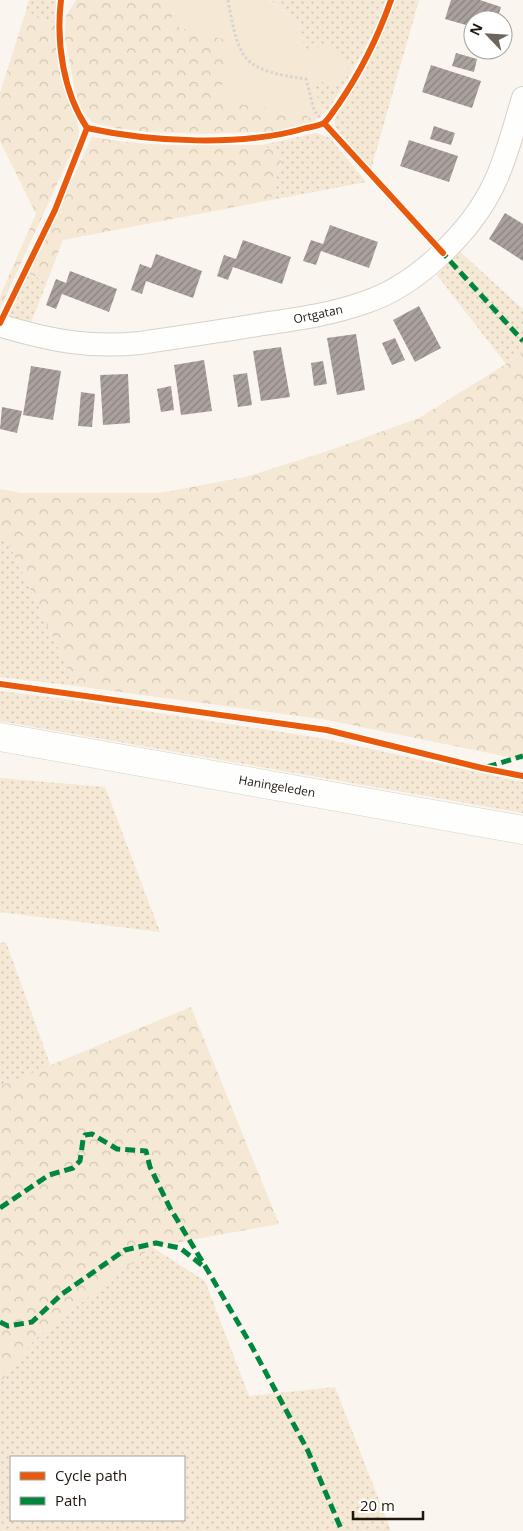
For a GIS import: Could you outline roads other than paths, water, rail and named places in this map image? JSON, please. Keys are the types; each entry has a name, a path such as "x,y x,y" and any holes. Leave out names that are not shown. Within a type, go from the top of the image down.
{"main road":[{"name":"Haningeleden","path":"0,737 523,830"},
{"name":"Haningeleden","path":"0,741 31,742"}],"street":[{"name":"Ortgatan","path":"2,330 85,345 112,346 310,317 368,302 408,282 443,253 471,220 494,184 507,151 523,98"}]}
